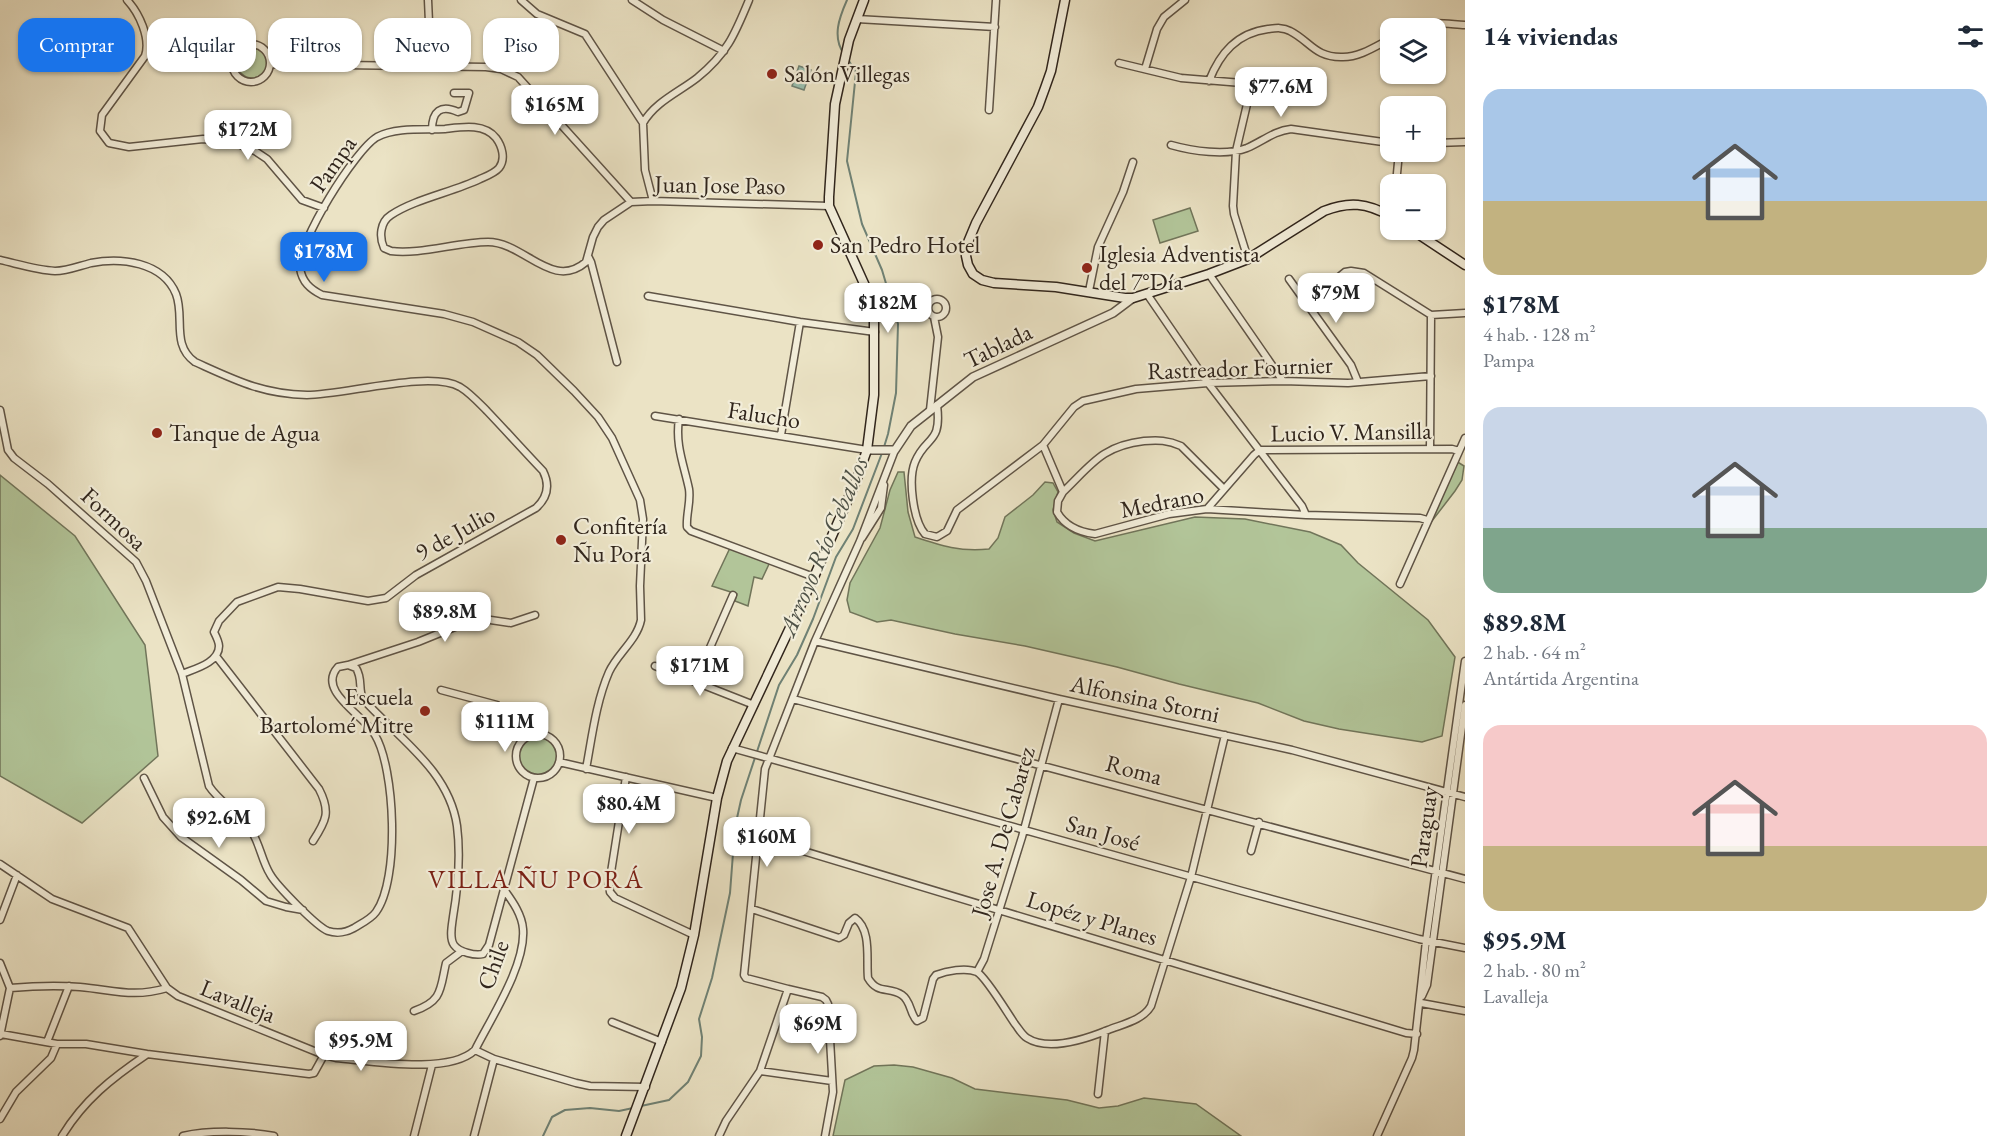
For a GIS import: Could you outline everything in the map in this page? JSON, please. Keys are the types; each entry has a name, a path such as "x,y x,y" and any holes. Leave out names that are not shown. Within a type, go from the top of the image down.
{"main road":[{"path":"627,1136 681,988 694,935 717,798 732,748 872,450 874,320 866,288 829,206 835,104 849,40 864,0"},
{"path":"1065,0 1046,88 976,223 966,247 968,265 973,274 994,284 1037,285 1133,298 1248,259 1324,211 1358,204 1380,211"},
{"path":"1427,240 1465,265"}],"street":[{"path":"127,0 140,21 147,49 102,115 100,132 103,138 109,143 129,147 203,139 222,139 234,142 267,159 302,200 324,208"},
{"path":"428,0 429,18"},
{"path":"521,0 537,14 585,34 643,123 645,170 653,201"},
{"path":"632,0 663,20 724,51"},
{"path":"643,123 655,108 698,77 724,51 732,39 749,0"},
{"path":"989,110 996,0"},
{"path":"1145,69 1157,29 1164,17 1185,0"},
{"path":"856,19 995,27"},
{"path":"1446,24 1465,25"},
{"path":"1209,81 1222,54 1229,46 1239,38 1259,30 1280,27 1291,31 1312,49 1325,55 1342,57 1358,55 1380,44"},
{"path":"250,43 262,47 267,52 271,64 261,80 249,82 243,81 234,72 232,60 238,48 250,43"},
{"path":"1119,63 1181,78 1242,83 1247,86 1248,100 1236,151 1234,214 1248,259"},
{"name":"Juan Jose Paso","path":"471,67 501,69 518,77 631,202 829,206"},
{"path":"432,130 435,115 440,109 448,108 458,112 464,110 469,93 454,93"},
{"name":"Pampa","path":"586,768 605,683 611,669 637,632 641,620 643,510 612,438 598,417 574,391 537,355 518,342 473,322 444,314 322,295 310,289 300,268 306,240 349,166 368,143 380,136 395,132 464,127 481,128 491,132 499,141 503,162 498,170 470,184 390,215 386,219 381,235 384,248 397,252 460,244 501,243 546,267 564,272 581,266 586,262 588,256"},
{"path":"1171,146 1193,151 1236,151 1248,148 1278,131 1291,129 1380,141"},
{"path":"1446,143 1465,142"},
{"path":"1089,291 1098,247 1123,192 1133,162"},
{"path":"617,362 588,256 593,237 604,220 631,202"},
{"name":"9 de Julio","path":"0,260 54,271 114,261 141,264 162,274 171,283 177,297 180,335 186,356 263,391 310,395 439,381 460,387 474,398 543,471 548,481 547,490 543,501 536,508 416,575 386,598 368,601 278,587 237,602 219,621 214,632 219,647 216,656"},
{"path":"1306,304 1346,272 1356,271 1364,273 1431,315 1465,313"},
{"path":"1209,274 1283,381"},
{"path":"1289,279 1351,365 1358,382"},
{"path":"1147,294 1208,383 1302,506 1306,515"},
{"path":"648,296 800,322 875,332"},
{"name":"Tablada","path":"788,989 746,978 744,975 766,758 860,541 885,478 892,450 906,432 930,410 973,377 1113,313 1133,298"},
{"path":"1430,450 1431,315"},
{"path":"930,410 938,337 934,317"},
{"path":"782,435 800,322"},
{"name":"Rastreador Fournier","path":"937,405 939,420 936,434 920,453 912,471 916,520 925,534 932,537 943,535 957,510 1043,445 1074,407 1083,401 1136,389 1208,383 1358,382 1431,376"},
{"name":"Formosa","path":"0,410 8,450 14,458 48,484 136,562 146,581 182,674"},
{"name":"Falucho","path":"655,416 872,450"},
{"path":"679,419 677,433 690,501 687,527 691,531 814,577"},
{"path":"1400,584 1465,438"},
{"path":"1063,492 1106,451 1128,443 1159,440 1181,446 1224,489"},
{"name":"Medrano","path":"1043,445 1063,492 1056,507 1060,518 1068,526 1088,533 1095,534 1170,514 1207,509 1427,520"},
{"name":"Lucio V. Mansilla","path":"1207,509 1260,450 1452,449 1459,451"},
{"path":"872,450 892,450"},
{"path":"695,682 733,596"},
{"path":"313,841 326,817 325,801 319,789 216,656 211,661 182,674 208,786 252,831 270,874 304,910 329,932 340,933 351,930 368,920 377,911 390,877 392,845 385,757 371,729 342,700 332,685 331,678 334,671 338,667 418,642 477,618 512,623 535,615"},
{"name":"Alfonsina Storni","path":"815,641 1059,699 1292,750 1465,797"},
{"name":"Paraguay","path":"1377,1136 1412,1058 1421,1001 1427,986 1430,941 1465,660"},
{"path":"348,665 356,668 360,674 363,699 435,772 445,788 454,811 458,837 459,876 452,939 454,945 462,951 478,955 485,952 505,891 534,778"},
{"path":"655,666 754,705"},
{"path":"441,690 497,705 524,739"},
{"name":"Roma","path":"793,699 1208,808 1465,879"},
{"name":"Jose A. De Cabarez","path":"977,972 984,959 1024,830 1059,699"},
{"name":"Paraguay","path":"1450,793 1465,705"},
{"path":"537,734 550,737 558,747 559,762 548,776 534,778 522,771 516,758 517,751 524,739 537,734"},
{"path":"752,909 839,938 844,935 849,922 855,918 865,934 868,978 871,984 879,990 903,996 914,1019 918,1021 923,1018 936,975 941,972 968,970 977,972 1028,1039 1057,1043 1082,1039 1105,1031 1146,1014 1151,1006 1191,877 1225,735"},
{"name":"San José","path":"732,748 1191,877 1430,941 1465,948"},
{"path":"559,762 717,798"},
{"path":"626,777 609,885 610,892 615,897 694,935"},
{"path":"144,778 163,817 181,837 266,901 304,910"},
{"path":"1251,851 1259,822"},
{"name":"Lopéz y Planes","path":"757,837 1406,1033 1417,1034"},
{"name":"Lavalleja","path":"0,864 52,899 128,928 167,988 178,996 324,1055 432,1065 467,1058 475,1050"},
{"path":"0,920 17,875"},
{"name":"Chile","path":"475,1050 514,971 523,939 523,926 518,912 505,891"},
{"path":"414,1011 434,1000 443,985 446,963 462,951"},
{"path":"0,963 10,988 1,1035 57,1044 86,1044 309,1074 314,1073 324,1055"},
{"path":"10,988 69,986 129,994 167,988"},
{"path":"47,1042 69,986"},
{"path":"719,1136 726,1121 760,1071 788,989 826,1000 832,1100 825,1136"},
{"path":"1421,1001 1465,1011"},
{"path":"612,1022 662,1041"},
{"path":"1098,1094 1105,1031"},
{"path":"0,1119 16,1092 51,1058 57,1044"},
{"path":"475,1050 494,1059 576,1083 644,1091"},
{"path":"62,1136 87,1101 147,1054"},
{"path":"474,1136 494,1059"},
{"path":"414,1136 432,1065"},
{"path":"760,1071 832,1080"},
{"path":"183,1136 238,1133 274,1136"}],"shaded area":[{"path":"256,49 266,57 266,69 258,77 246,77 241,72 256,72"},
{"path":"799,66 811,70 804,90 792,86"},
{"path":"1190,208 1198,231 1160,243 1153,220"},
{"path":"1456,461 1464,466 1462,480 1432,521 1428,520"},
{"path":"898,472 904,472 908,512 915,537 951,548 989,549 998,538 1005,517 1033,495 1045,482 1053,483 1058,492 1053,510 1057,522 1074,533 1095,541 1195,517 1245,519 1310,532 1341,545 1358,563 1428,620 1455,657 1442,736 1422,742 1339,729 1304,721 1258,703 1117,667 1025,646 891,620 877,622 850,612 847,600 850,583 880,528 890,490"},
{"path":"0,475 75,536 145,645 158,756 82,823 0,776"},
{"path":"730,548 770,562 762,579 754,577 748,606 735,601 737,594 712,586"},
{"path":"538,734 553,741 560,756 553,771 538,778 523,771 516,756 523,741"},
{"path":"874,1066 913,1067 952,1078 975,1089 1067,1100 1099,1108 1118,1106 1144,1098 1196,1104 1241,1136 833,1136 845,1080"}],"waterway":[{"name":"Arroyo Río Ceballos","path":"844,54 838,41 838,27 847,0"},
{"name":"Arroyo Río Ceballos","path":"847,58 856,72 847,161 862,224 882,270 898,324 896,393 884,447"},
{"name":"Arroyo Río Ceballos","path":"641,1106 669,1100 688,1082 701,1056 702,1037 699,1019 712,978 730,893 735,827 741,800 779,685 797,655 836,557 853,529 882,453"},
{"name":"Arroyo Río Ceballos","path":"543,1136 552,1117 565,1110 590,1108 619,1111 633,1108"}],"place":[{"name":"Salón Villegas","path":"772,74"},
{"name":"San Pedro Hotel","path":"818,245"},
{"name":"Iglesia Adventista del 7°Día","path":"1087,268"},
{"name":"Tanque de Agua","path":"157,433"},
{"name":"Confitería Ñu Porá","path":"561,540"},
{"name":"Escuela Bartolomé Mitre","path":"425,711"}],"district":[{"name":"VILLA ÑU PORÁ","path":"536,879"}]}
